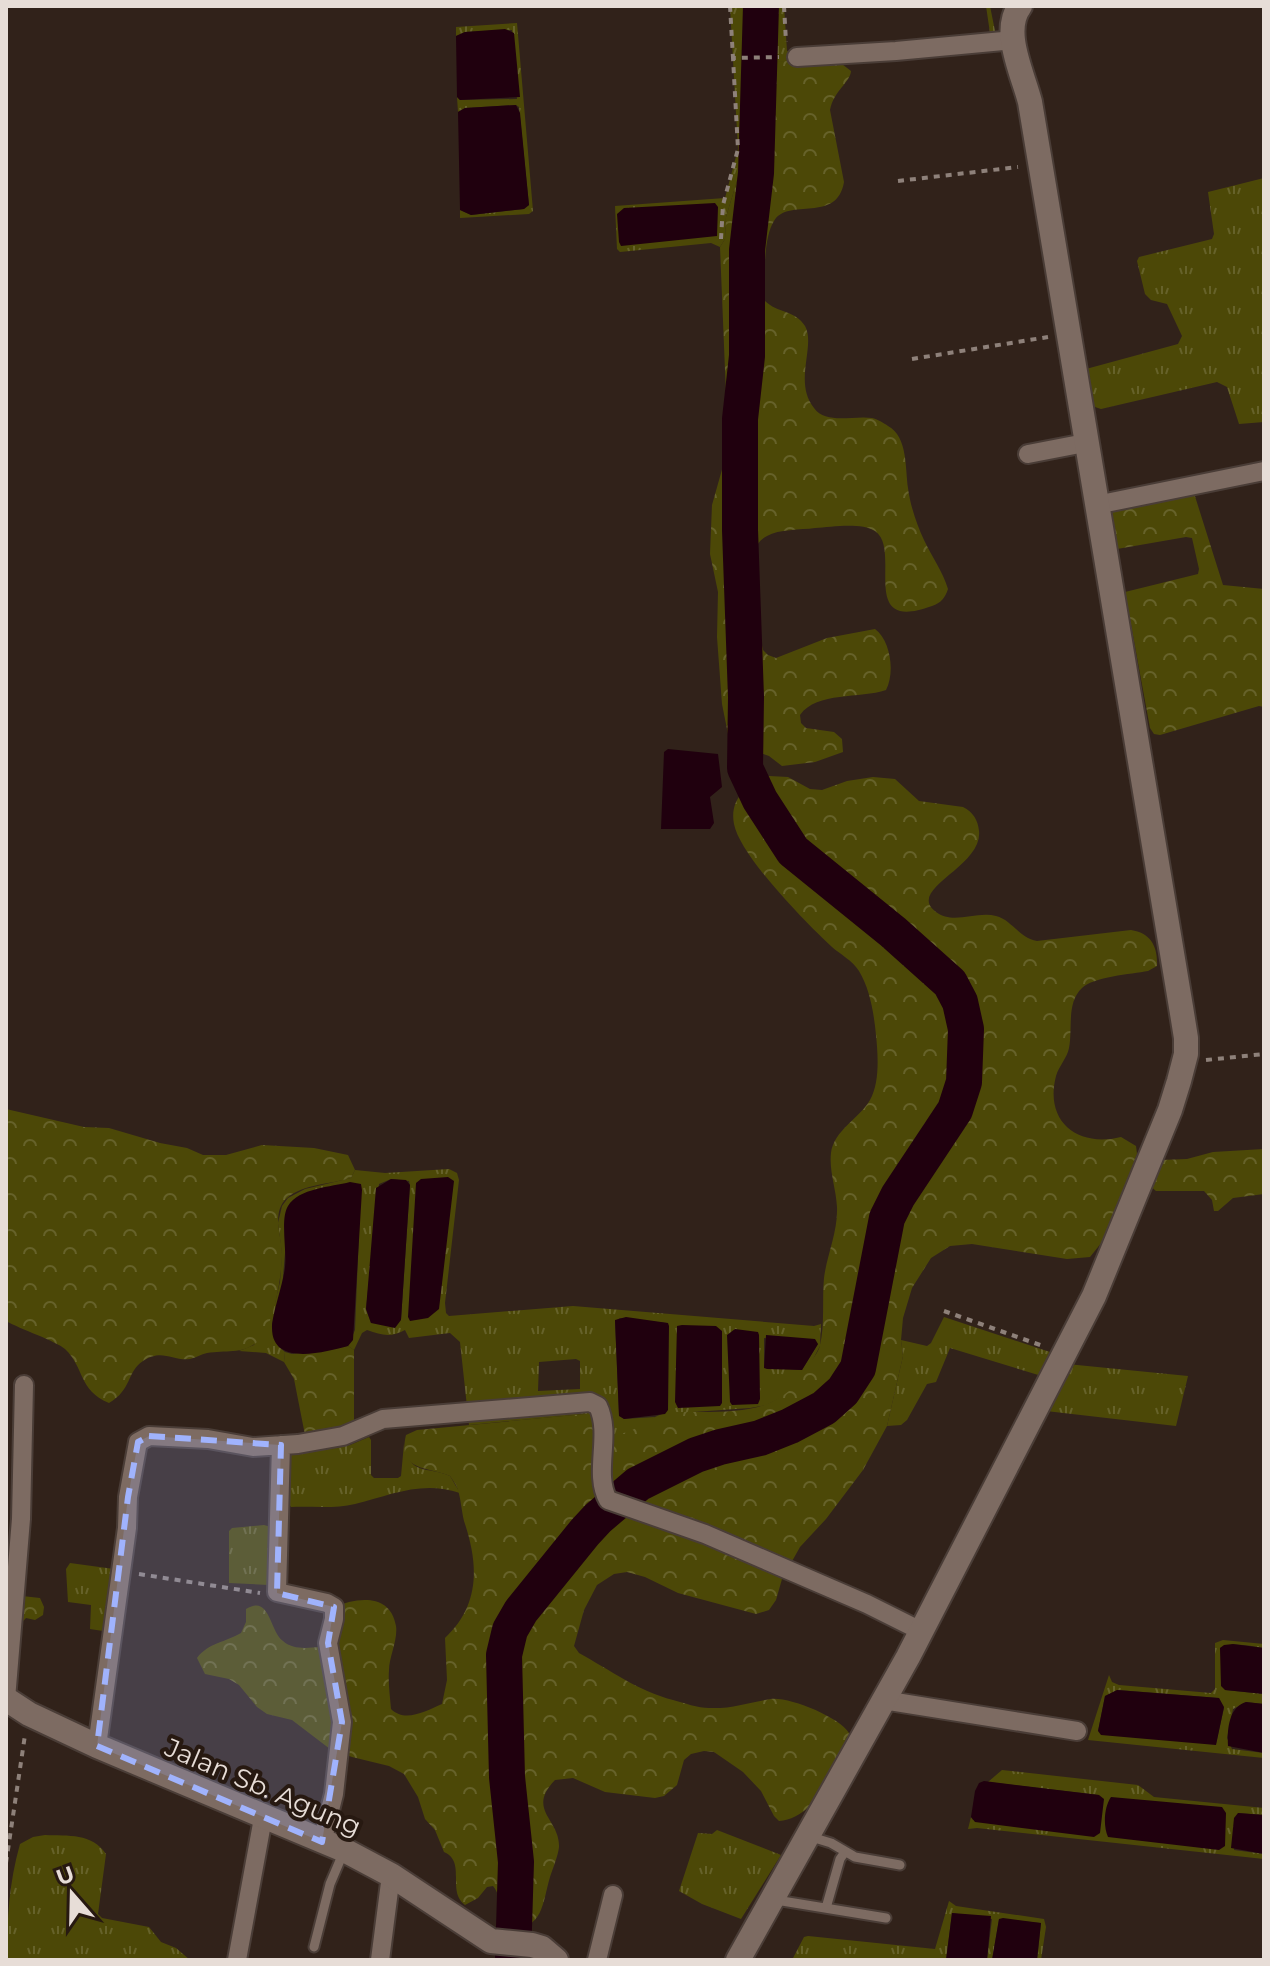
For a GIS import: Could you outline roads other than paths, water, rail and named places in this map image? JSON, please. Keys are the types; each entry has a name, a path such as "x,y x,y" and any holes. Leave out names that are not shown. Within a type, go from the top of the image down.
{"street":[{"path":"738,1960 921,1631 1094,1296 1170,1110 1183,1063 1184,1022 1030,102 1014,40 1012,21 1020,6"},
{"path":"792,54 896,51 1014,40"},
{"path":"1028,454 1085,443"},
{"path":"1096,505 1264,471"},
{"path":"6,1699 21,1519 24,1385"},
{"path":"97,1746 127,1528 128,1497 138,1442 149,1436 208,1439 253,1447 281,1445 347,1435 383,1419 590,1402 598,1406 603,1418 603,1489 608,1500 705,1534 867,1604 921,1631"},
{"path":"281,1445 277,1592 334,1607 328,1643 342,1722 334,1794 333,1846"},
{"name":"Jalan Sb. Agung","path":"6,1699 29,1714 97,1746 333,1846 391,1875 491,1941 532,1945 542,1948 556,1960"},
{"path":"883,1700 1077,1731"},
{"path":"237,1960 263,1818"},
{"path":"380,1960 391,1875"},
{"path":"597,1960 613,1895"}],"lane":[{"path":"808,1836 831,1843 855,1857 900,1865"},
{"path":"314,1947 330,1884 333,1846"},
{"path":"826,1908 840,1859 845,1852"},
{"path":"772,1900 886,1918"}],"waterway":[{"path":"513,1960 516,1862 507,1777 504,1655 510,1630 521,1611 585,1532 638,1484 696,1455 760,1438 790,1426 824,1408 843,1391 858,1368 887,1218 898,1196 955,1110 964,1082 966,1029 960,1002 950,983 793,851 760,800 745,768 740,419 747,356 747,250 756,173 761,6"}]}
